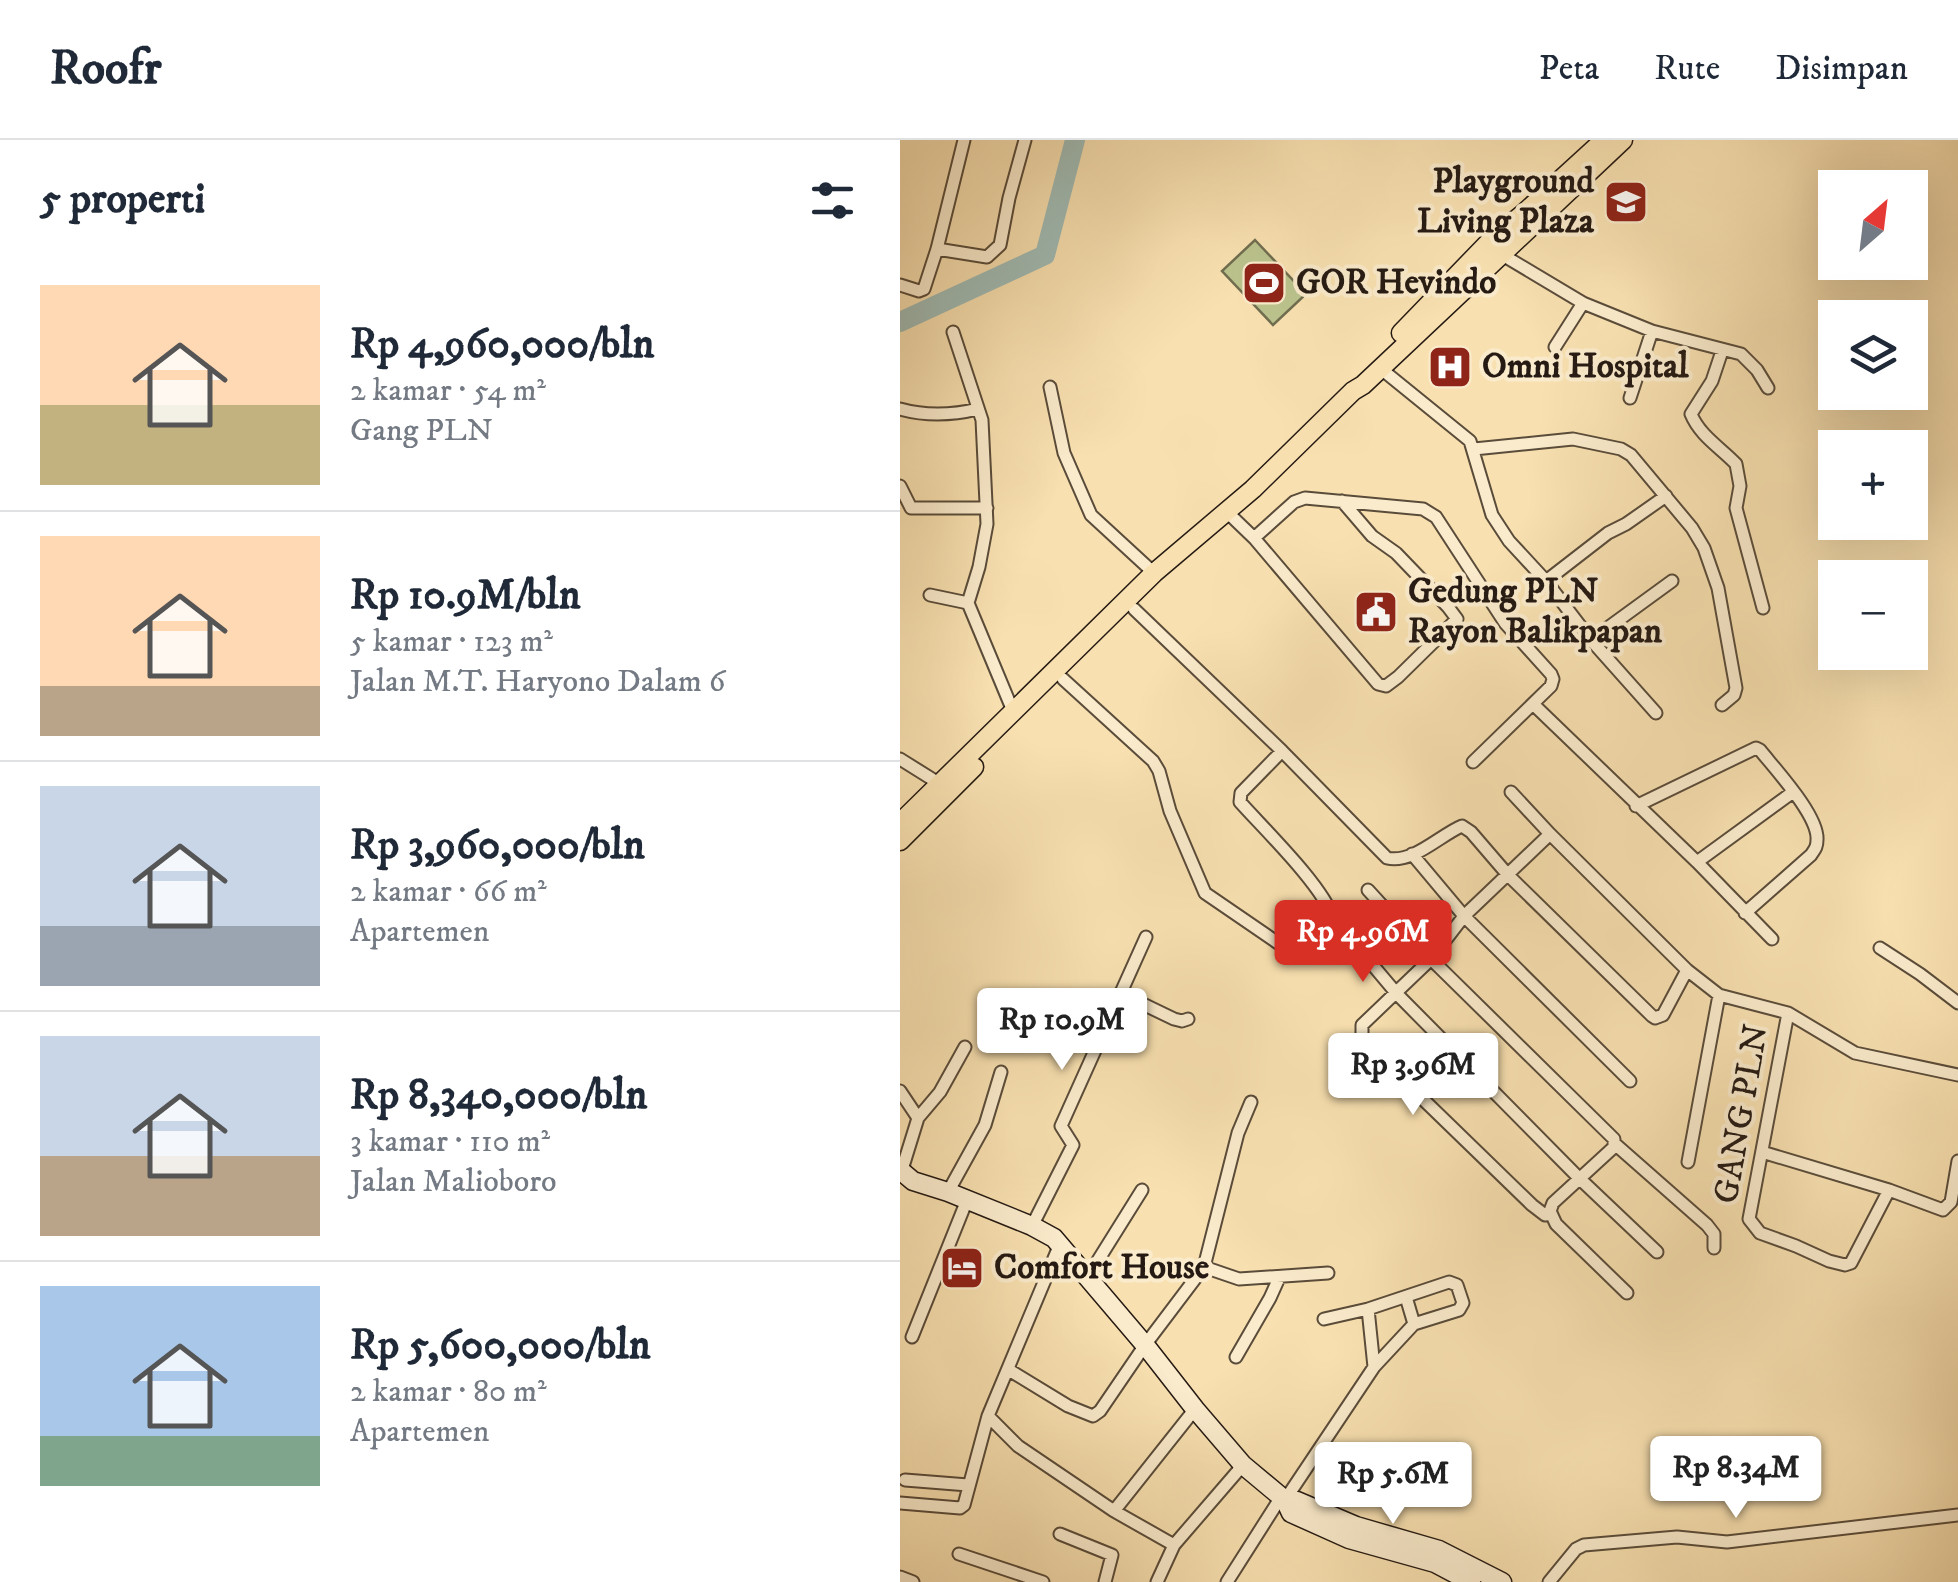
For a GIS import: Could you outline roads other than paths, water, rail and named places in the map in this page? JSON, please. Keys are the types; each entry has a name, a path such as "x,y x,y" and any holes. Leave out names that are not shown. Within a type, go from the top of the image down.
{"main road":[{"path":"1353,391 1362,371 1486,246 1604,140"},
{"path":"900,822 1154,572 1272,470 1623,140"},
{"path":"900,841 1176,569 1226,511"}],"street":[{"path":"900,286 924,289 964,140"},
{"path":"937,249 987,257 1000,245 1025,140"},
{"path":"1501,254 1584,303 1652,331 1741,354 1768,388"},
{"path":"1555,348 1584,303"},
{"path":"1630,398 1652,331"},
{"path":"953,332 982,420 987,508 979,567 968,603 1013,712"},
{"path":"1722,351 1712,381 1690,414 1718,450 1736,464 1740,486 1736,508 1763,608"},
{"path":"1380,368 1470,440 1492,516 1509,541 1656,713"},
{"path":"1050,387 1064,453 1091,516 1154,572"},
{"path":"900,410 959,414 978,409"},
{"path":"1474,449 1573,439 1610,446 1631,455 1704,548 1718,588 1736,688 1722,705"},
{"path":"900,486 911,508 987,508"},
{"path":"1546,580 1666,496"},
{"path":"1254,538 1305,498 1423,509 1436,517 1504,623 1552,674 1552,684 1473,762"},
{"path":"1226,511 1254,538 1378,684 1386,686 1457,620 1342,501"},
{"path":"1591,640 1672,581"},
{"path":"930,594 968,603"},
{"path":"1134,609 1387,858 1394,860 1412,854 1462,826 1652,1016 1663,1015 1687,970"},
{"path":"1063,679 1160,771 1170,811 1205,893 1294,954"},
{"path":"1533,704 1772,940"},
{"path":"1636,806 1756,748 1760,750 1807,810 1818,843 1811,855 1745,912"},
{"path":"1282,751 1241,793 1240,802 1304,874 1333,918 1397,994 1657,1252"},
{"path":"900,759 940,784"},
{"name":"GANG PLN","path":"1511,792 1687,970 1719,994 1788,1014 1748,1219 1751,1224 1760,1233 1844,1265 1851,1263 1888,1190"},
{"path":"1697,862 1793,792"},
{"path":"1550,834 1464,916 1431,959 1362,1026 1362,1035 1532,1205 1545,1215 1551,1214"},
{"path":"1412,854 1464,916 1630,1082"},
{"path":"1368,890 1615,1144 1707,1225 1714,1234 1714,1248"},
{"path":"1032,1226 1072,1148 1072,1141 1061,1126 1146,936"},
{"path":"1880,948 1958,1003"},
{"path":"1120,994 1174,1019 1188,1019"},
{"path":"1688,1162 1719,994"},
{"path":"1788,1014 1855,1053 1956,1072"},
{"path":"966,1047 940,1092 917,1121 903,1176 1032,1226 1060,1244 1194,1409 1243,1465 1283,1499 1292,1514 1348,1539 1435,1563 1471,1582"},
{"path":"948,1192 986,1125 1001,1072"},
{"path":"900,1091 917,1121"},
{"path":"1009,1370 1068,1406 1087,1415 1098,1414 1204,1267 1238,1134 1251,1102"},
{"path":"1615,1144 1550,1208 1556,1224 1627,1293"},
{"path":"1762,1152 1943,1210 1951,1202 1958,1162"},
{"path":"1087,1278 1142,1190"},
{"path":"912,1337 967,1200"},
{"path":"900,1503 960,1508 964,1504 988,1416 1060,1244"},
{"path":"1204,1267 1238,1279 1328,1273"},
{"path":"1236,1357 1279,1278"},
{"path":"1228,1582 1374,1368 1414,1324 1459,1310 1464,1303 1457,1285 1450,1282 1324,1319"},
{"path":"1406,1297 1414,1324"},
{"path":"1368,1309 1374,1368"},
{"path":"1114,1511 1194,1409"},
{"path":"988,1416 1018,1446 1114,1511 1174,1545"},
{"path":"1157,1582 1174,1545 1243,1465"},
{"path":"906,1480 968,1484"},
{"path":"1283,1499 1439,1550 1502,1582"},
{"path":"1550,1582 1584,1545 1677,1538 1727,1542 1958,1515"},
{"path":"1060,1534 1112,1556 1105,1582"},
{"path":"959,1554 1043,1582"},
{"path":"900,1579 913,1582"}],"waterway":[{"path":"900,322 1045,255 1075,140"}],"place":[{"name":"Playground Living Plaza","path":"1626,202"},
{"name":"GOR Hevindo","path":"1264,283"},
{"name":"Omni Hospital","path":"1450,367"},
{"name":"Gedung PLN Rayon Balikpapan","path":"1376,612"},
{"name":"Comfort House","path":"962,1268"}]}
